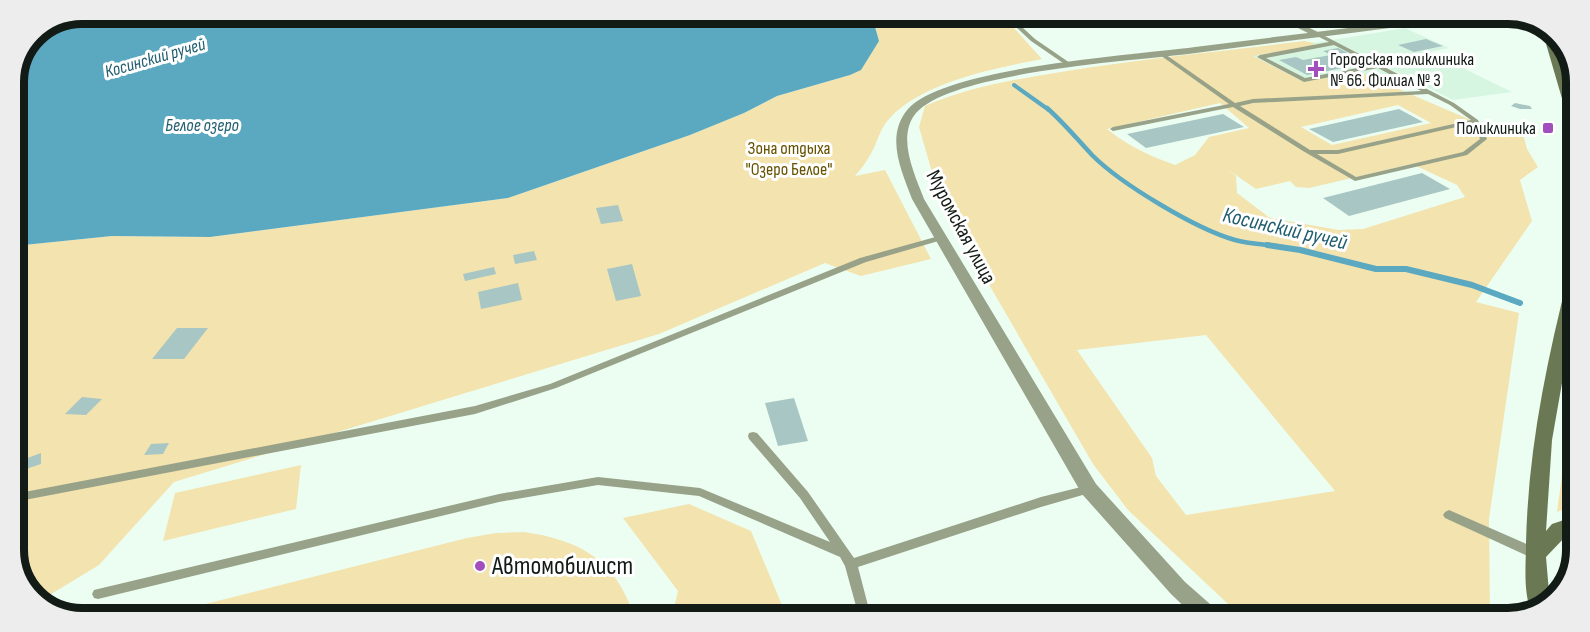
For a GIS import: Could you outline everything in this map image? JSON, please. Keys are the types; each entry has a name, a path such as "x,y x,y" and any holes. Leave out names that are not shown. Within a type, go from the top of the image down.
{"main road":[{"path":"1551,44 1566,93"},
{"path":"1539,598 1536,554 1537,483 1549,395 1566,318"},
{"path":"1536,554 1559,530 1566,528"}],"street":[{"path":"1295,24 1317,34"},
{"name":"Муромская улица","path":"1200,608 1178,588 1089,489 939,238 918,199 902,154 908,118 915,108 936,96 964,86 1068,64 1395,24"}],"lane":[{"path":"1016,24 1033,40 1068,64"},
{"path":"1162,54 1233,105 1355,179 1464,154 1484,139 1476,121 1431,92 1317,34"},
{"path":"1335,43 1260,57 1304,81 1379,66"},
{"path":"1113,129 1233,105 1290,98 1431,92"},
{"path":"1308,152 1338,152 1476,121"},
{"path":"24,496 475,410 553,386 863,260 939,238"},
{"path":"753,436 804,495 851,564 863,608"},
{"path":"98,594 499,498 598,481 700,492 842,553"},
{"path":"851,564 1041,502 1089,489"},
{"path":"1449,515 1536,554"}],"shaded area":[{"path":"1405,28 1449,48 1430,52 1512,92 1453,100 1332,40"},
{"name":"Городская поликлиника № 66. Филиал № 3","path":"1326,41 1415,87 1302,94 1249,71 1240,53"}],"green space":[{"name":"Зона отдыха \"Озеро Белое\"","path":"874,24 1010,24 1042,59 1002,67 957,80 916,98 898,110 885,124 871,153 855,176 885,170 931,259 861,276 825,263 659,334 174,482 99,565 47,596 32,579 24,553 24,245 112,236 210,237 508,198 690,135 744,113 777,96 850,75 879,41"},
{"path":"1304,41 1314,43 1313,46 1253,56 1304,82 1359,72 1480,124 1503,122 1523,134 1527,149 1538,167 1520,180 1532,221 1476,302 1519,313 1489,519 1490,608 1232,608 1128,510 1093,464 940,200 919,127 925,106 977,88 1126,62","holes":["1220,103 1249,128 1209,137 1195,155 1175,165 1140,150 1107,129","1398,105 1431,123 1332,145 1301,127","1412,164 1457,185 1465,197 1363,229 1339,230 1270,218 1237,193 1236,176 1227,169 1256,189 1290,181 1296,187 1309,188","1206,335 1335,491 1186,515 1156,476 1152,458 1077,350"]},
{"path":"1566,447 1566,509 1557,512"},
{"path":"301,465 296,509 163,541 175,493"},
{"path":"689,504 751,531 783,608 674,608 678,591 623,518"},
{"name":"Автомобилист","path":"524,532 579,547 606,567 617,580 631,608 190,608 467,538 496,533"}],"water":[{"name":"Белое озеро","path":"874,24 879,41 861,70 850,75 777,96 744,113 690,135 508,198 210,237 112,236 24,245 25,71 28,60 41,41 60,28 71,25"}],"building":[{"path":"1426,39 1443,46 1414,52 1398,45"},
{"path":"1338,48 1368,63 1307,75 1279,60 1296,57 1303,60 1331,55 1323,51"},
{"path":"1515,103 1530,106 1532,109 1511,106"},
{"path":"1399,109 1423,122 1333,142 1309,129"},
{"path":"1223,114 1244,127 1146,148 1127,134"},
{"path":"1422,173 1450,189 1349,216 1323,198"},
{"path":"618,205 623,221 601,224 596,208"},
{"path":"534,251 537,260 515,264 513,255"},
{"path":"632,264 641,296 616,301 607,269"},
{"path":"494,267 496,274 465,281 463,274"},
{"path":"518,283 522,300 481,309 478,292"},
{"path":"177,328 208,328 184,359 152,359"},
{"path":"82,397 102,399 86,415 65,414"},
{"path":"794,398 808,441 778,446 765,403"},
{"path":"169,443 163,454 144,455 151,444"},
{"path":"41,453 41,464 24,470 24,459"}],"waterway":[{"name":"Косинский ручей","path":"1014,85 1049,110"},
{"name":"Косинский ручей","path":"1047,108 1105,167 1140,192 1180,216 1219,234 1240,241 1277,246"},
{"name":"Косинский ручей","path":"1267,245 1300,250 1376,269 1406,269 1472,285 1520,303"}],"place":[{"name":"Городская поликлиника № 66. Филиал № 3","path":"1316,69"},
{"name":"Поликлиника","path":"1548,128"},
{"name":"Автомобилист","path":"480,566"}]}
